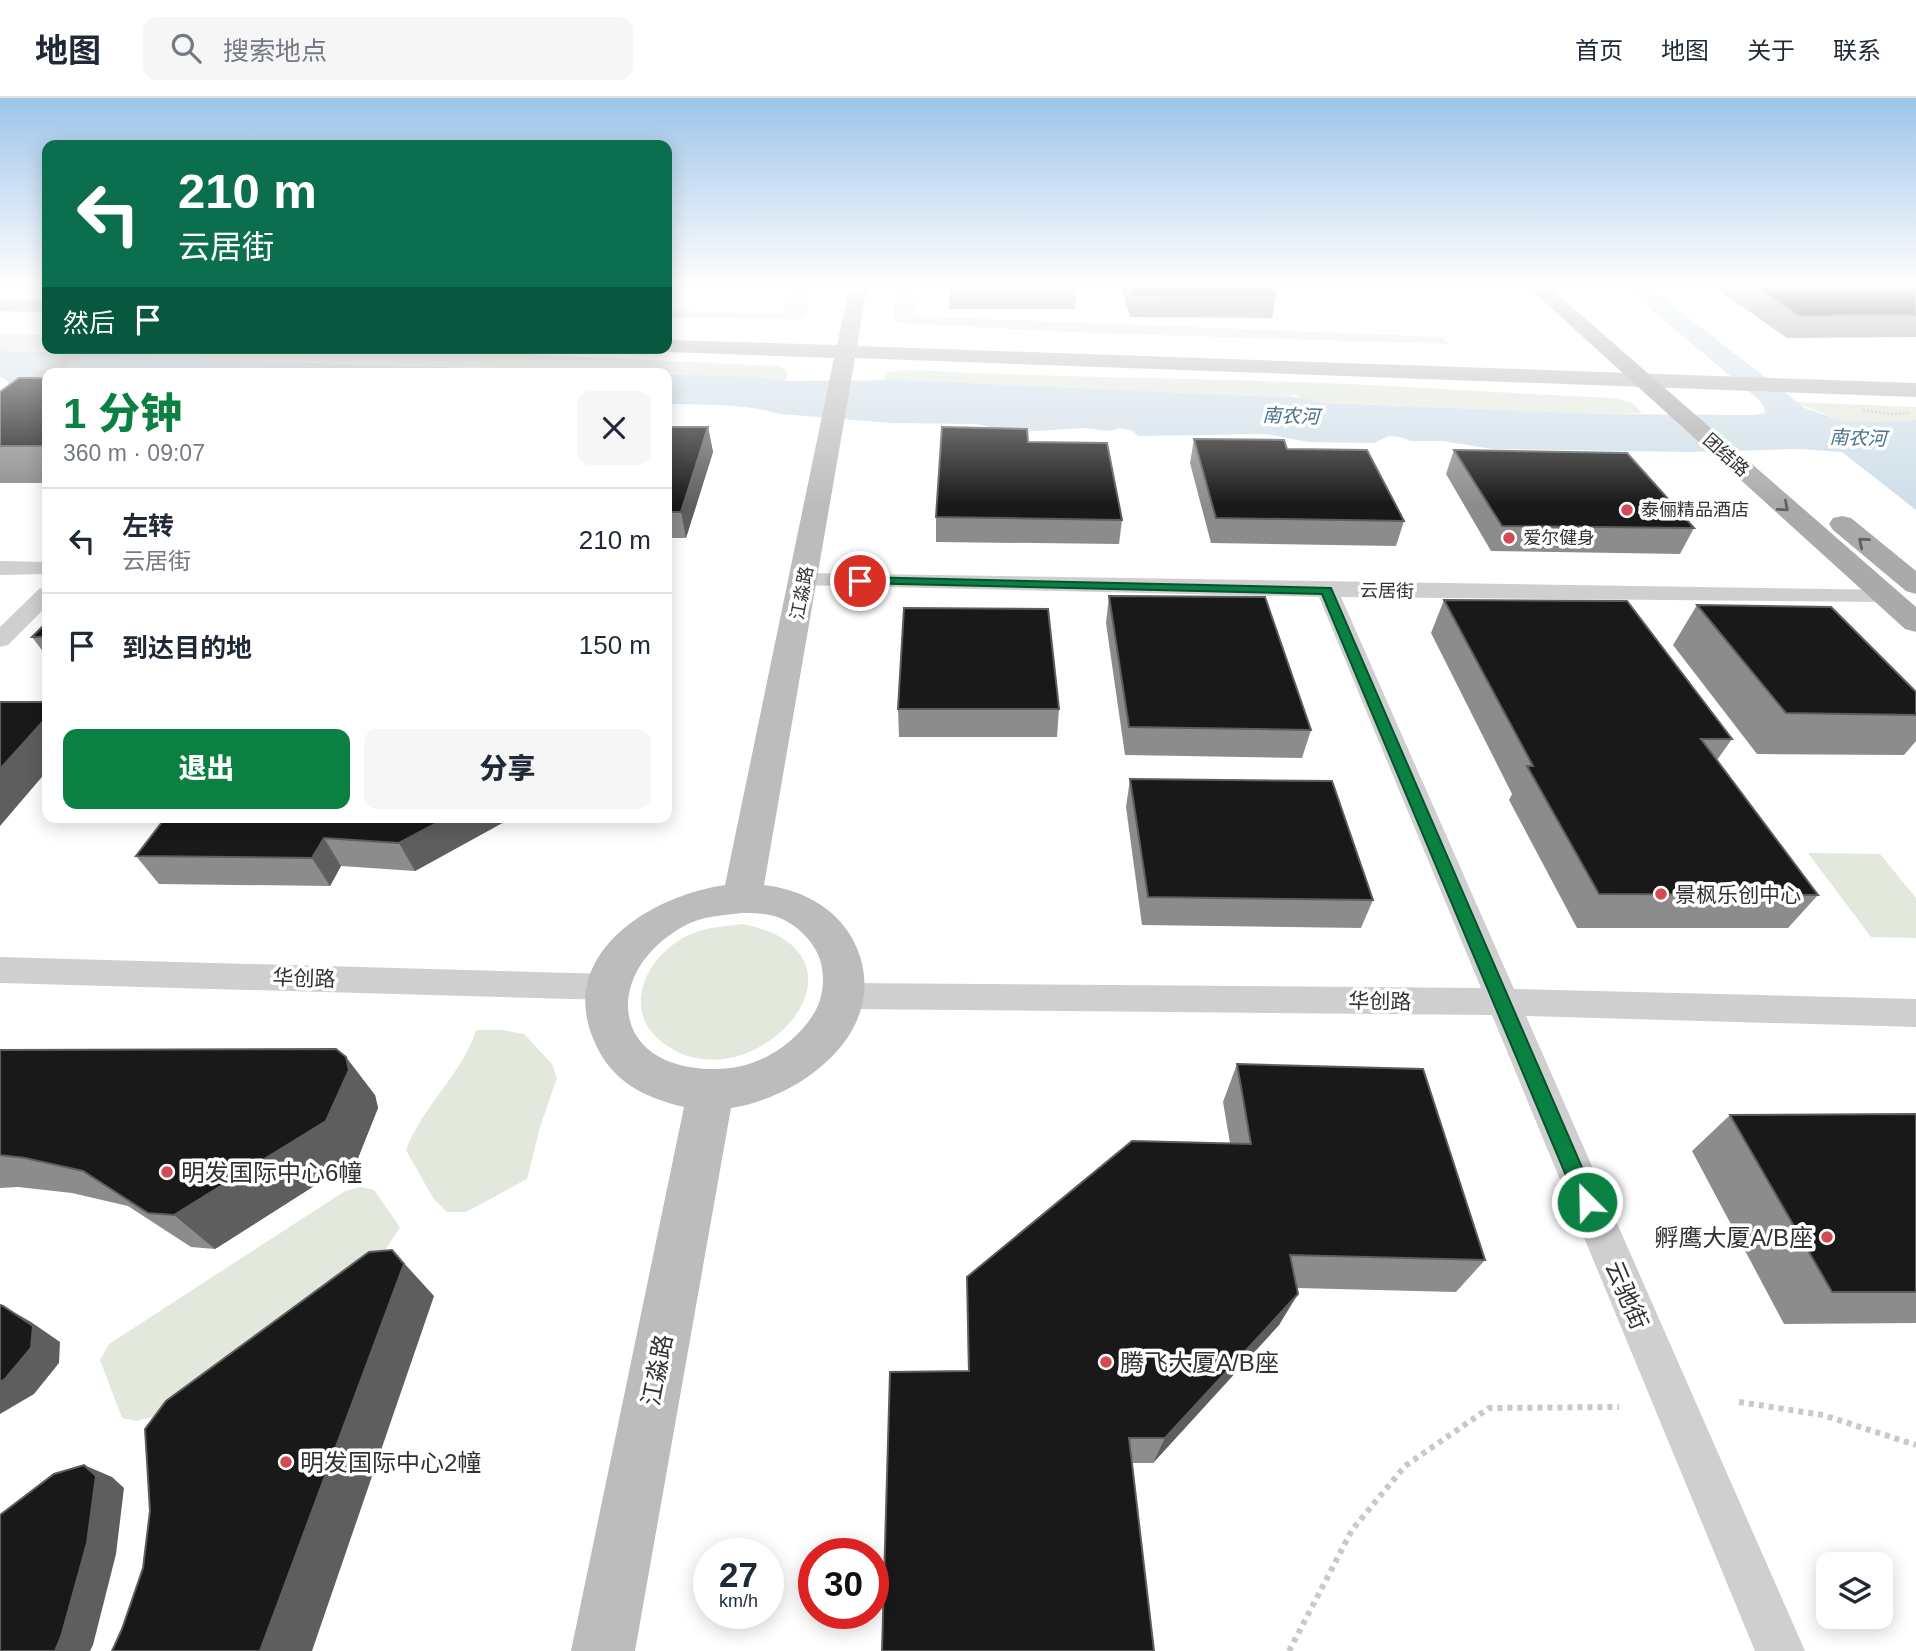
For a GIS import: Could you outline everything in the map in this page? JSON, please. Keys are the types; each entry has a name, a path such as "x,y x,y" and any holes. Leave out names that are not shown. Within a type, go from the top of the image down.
{"main road":[{"name":"江淼路","path":"742,898 805,580 831,422 846,359"},
{"path":"1120,359 1647,373 1704,367 1916,374"},
{"path":"1447,359 1622,364 1647,373"},
{"path":"1617,359 1622,364"},
{"path":"1634,359 1671,393 1725,383 1916,390"},
{"name":"团结路","path":"1671,393 1698,404 1916,585"},
{"name":"团结路","path":"1671,393 1732,462 1916,623"},
{"path":"742,898 778,902 810,916 833,939 845,969 843,996 826,1034 796,1063 760,1081 719,1090 679,1087 645,1074 620,1052 607,1024 609,987 617,965 638,938 666,918 703,903 742,898"},
{"name":"江淼路","path":"603,1651 711,1089"}],"street":[{"path":"0,407 42,377"},
{"path":"0,568 42,568"},
{"name":"云居街","path":"805,580 1327,590 1884,595"},
{"name":"云驰街","path":"1327,590 1780,1651"},
{"path":"0,640 42,599"},
{"name":"华创路","path":"0,970 609,987"},
{"name":"华创路","path":"843,996 1501,1002 1916,1013"}],"path":[{"path":"1739,1402 1822,1415 1916,1444"},
{"path":"1289,1651 1352,1530 1405,1466 1489,1408 1619,1407"}],"shaded area":[{"path":"208,359 635,359 776,366 785,369 788,374 785,381 672,373 672,368 497,368"},
{"path":"906,370 1325,383 1615,398 1632,403 1642,413 1607,414 1310,402 1295,395 1277,397 881,381 888,373"},
{"path":"1795,402 1916,407 1916,420 1839,420"},
{"path":"1808,853 1880,854 1916,898 1916,938 1871,937"},
{"path":"743,924 786,941 806,965 806,993 792,1020 766,1043 734,1057 698,1058 663,1043 650,1030 643,1015 641,999 651,968 662,954 691,934 710,928"},
{"path":"476,1030 524,1034 552,1064 557,1078 540,1127 527,1179 466,1212 447,1212 433,1198 406,1150 422,1118 462,1061"},
{"path":"361,1187 374,1190 400,1227 377,1263 159,1415 137,1421 122,1418 100,1360 109,1344 345,1191"}],"water":[{"path":"0,359 205,359 475,368 42,368 42,386 8,384 7,380 0,377"},
{"name":"南农河","path":"1711,359 1742,359 1805,408 1839,420 1916,420 1916,510 1842,452 1800,449 1689,452 1492,449 1443,441 1411,441 1389,436 1374,443 1308,442 1266,434 1138,436 1133,431 1120,428 1110,431 1083,428 1021,432 974,424 893,423 780,414 738,406 672,404 672,374 757,377 789,381 903,380 1290,397 1328,403 1607,414 1765,413 1758,399"}],"building":[{"path":"19,378 42,378 42,446 0,446 0,392"},
{"path":"672,427 708,427 681,512 672,512"},
{"path":"942,427 1027,429 1028,442 1107,443 1122,520 936,517"},
{"path":"1194,439 1284,440 1287,449 1367,450 1404,521 1216,518"},
{"path":"1454,450 1627,453 1694,528 1502,526"},
{"path":"1109,596 1265,597 1311,730 1129,727"},
{"path":"1444,600 1627,601 1732,739 1701,739 1818,895 1599,894 1527,766 1533,766"},
{"path":"1697,605 1831,607 1916,692 1916,715 1786,713"},
{"path":"904,608 1048,609 1059,709 898,709"},
{"path":"42,627 42,637 32,637"},
{"path":"0,702 42,702 42,723 0,769"},
{"path":"1130,779 1332,781 1373,900 1148,897"},
{"path":"161,823 437,823 399,843 324,838 312,858 136,856"},
{"name":"明发国际中心6幢","path":"336,1049 346,1057 349,1070 326,1121 174,1215 148,1213 83,1171 0,1155 0,1050"},
{"name":"腾飞大厦A/B座","path":"1237,1064 1423,1069 1485,1260 1290,1255 1298,1294 1165,1438 1129,1438 1154,1651 882,1651 883,1629 889,1629 889,1538 885,1538 890,1372 969,1371 967,1277 1132,1141 1251,1144"},
{"path":"1916,1114 1916,1292 1832,1292 1730,1115"},
{"path":"392,1250 404,1264 260,1651 112,1651 143,1568 150,1511 145,1429 166,1401 369,1252"},
{"path":"0,1305 33,1326 31,1348 0,1382"},
{"path":"84,1465 96,1476 87,1543 55,1651 0,1651 0,1515 54,1474"}],"place":[{"name":"泰俪精品酒店","path":"1627,510"},
{"name":"爱尔健身","path":"1509,538"},
{"name":"景枫乐创中心","path":"1661,894"},
{"name":"明发国际中心6幢","path":"167,1172"},
{"name":"孵鹰大厦A/B座","path":"1827,1237"},
{"name":"腾飞大厦A/B座","path":"1106,1362"},
{"name":"明发国际中心2幢","path":"286,1462"}],"route":[{"path":"860,581 1327,590 1587,1202"}]}
